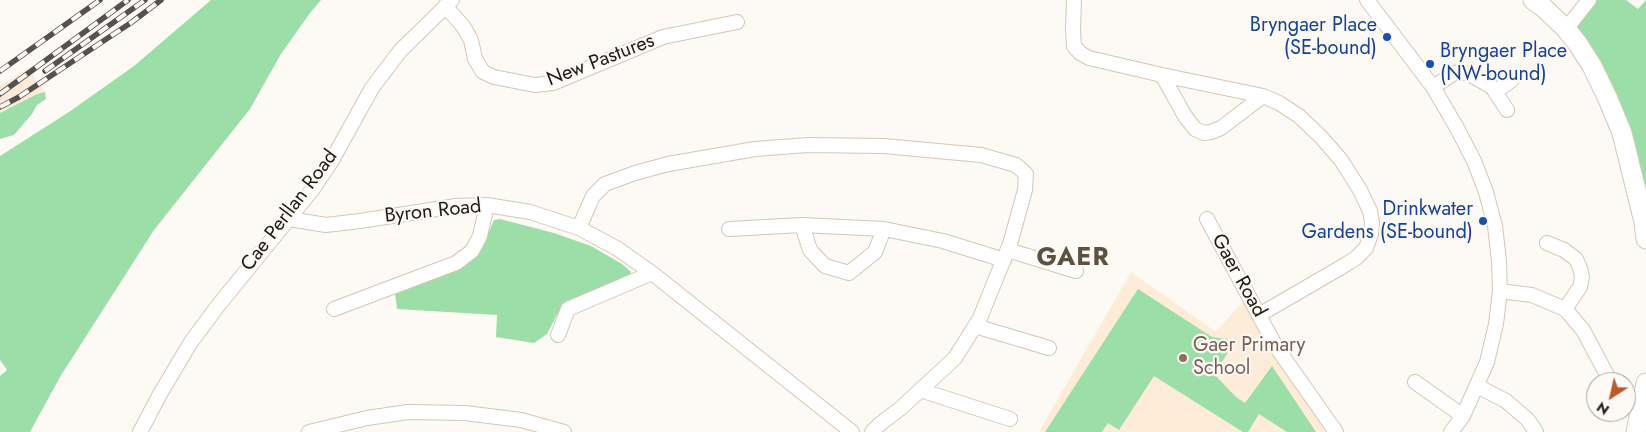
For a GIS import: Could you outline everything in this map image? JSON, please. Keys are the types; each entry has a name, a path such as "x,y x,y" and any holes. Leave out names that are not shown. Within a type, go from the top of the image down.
{"street":[{"path":"1074,0 1074,46 1080,53 1089,58 1263,96 1279,103 1299,116 1321,137 1341,160 1360,190 1370,211 1372,222 1371,234 1366,248 1356,258 1259,315"},
{"path":"1367,0 1433,87 1474,161 1486,192 1495,226 1500,291 1496,324 1488,362 1463,416 1451,432"},
{"path":"1533,0 1566,29 1578,44 1592,66 1608,99 1622,133 1644,222 1646,239"},
{"path":"1566,29 1589,0"},
{"name":"New Pastures","path":"449,3 471,40 474,59 483,72 494,77 535,85 553,84 663,37 737,22"},
{"name":"Cae Perllan Road","path":"140,432 191,342 240,277 312,190 331,162 372,88 400,51 449,3"},
{"path":"1433,87 1453,74 1463,72 1488,84 1508,110"},
{"path":"1162,75 1185,116 1195,129 1204,133 1221,128 1263,96"},
{"path":"1495,92 1512,80"},
{"path":"579,228 593,196 605,184 668,164 764,149 808,145 884,146 981,155 1016,165 1026,174 1025,190 1006,255 980,318 955,358 872,432"},
{"path":"334,309 456,263 472,251 476,244 480,236 487,205"},
{"name":"Byron Road","path":"289,219 326,225 456,206 487,205 530,212 579,228 618,249 652,273 852,432"},
{"name":"Gaer Road","path":"1207,219 1275,345 1336,432"},
{"path":"802,225 810,250 826,266 849,273 875,252 884,230"},
{"path":"729,229 802,225 884,230 943,241 1076,271"},
{"path":"1547,243 1564,250 1576,259 1580,268 1582,277 1580,287 1565,309"},
{"path":"558,335 568,309 652,273"},
{"path":"1500,291 1532,294 1565,309 1583,330 1605,372"},
{"path":"975,326 1049,348"},
{"path":"1415,382 1463,416"},
{"path":"1636,432 1646,383"},
{"path":"1477,386 1506,401 1528,420 1536,432"},
{"path":"920,390 1010,419"},
{"path":"309,432 367,418 408,412 465,412 521,420 564,432"}],"shaded area":[{"path":"28,68 45,92 37,94 0,113 0,86"},
{"name":"Gaer Primary School","path":"1131,272 1216,332 1248,296 1336,432 1039,432"}],"green space":[{"path":"211,0 321,0 281,54 250,109 154,230 60,377 30,432 0,432 0,376 7,370 0,360 0,156 69,112 134,66"},
{"path":"1589,0 1626,0 1638,9 1646,0 1646,239 1622,133 1566,29"},
{"path":"45,92 46,99 37,105 32,114 14,135 0,139 0,113 37,94"},
{"path":"500,219 554,233 591,246 622,264 631,272 630,276 567,301 559,311 547,334 534,343 496,337 497,315 397,309 395,292 455,271 472,260 482,248 494,220"},
{"path":"1138,289 1212,337 1236,340 1214,374 1236,397 1245,403 1272,366 1316,432 1287,432 1259,414 1248,432 1243,432 1154,376 1119,430 1108,423 1102,432 1045,432"}],"railway":[{"path":"0,71 100,0"},
{"path":"0,94 128,0"},
{"path":"45,71 145,0"},
{"path":"0,107 19,97 132,22 161,0"}],"place":[{"name":"Bryngaer Place (SE-bound)","path":"1387,37"},
{"name":"Bryngaer Place (NW-bound)","path":"1430,64"},
{"name":"Drinkwater Gardens (SE-bound)","path":"1483,221"},
{"name":"Gaer Primary School","path":"1183,358"}],"district":[{"name":"GAER","path":"1073,259"}]}
